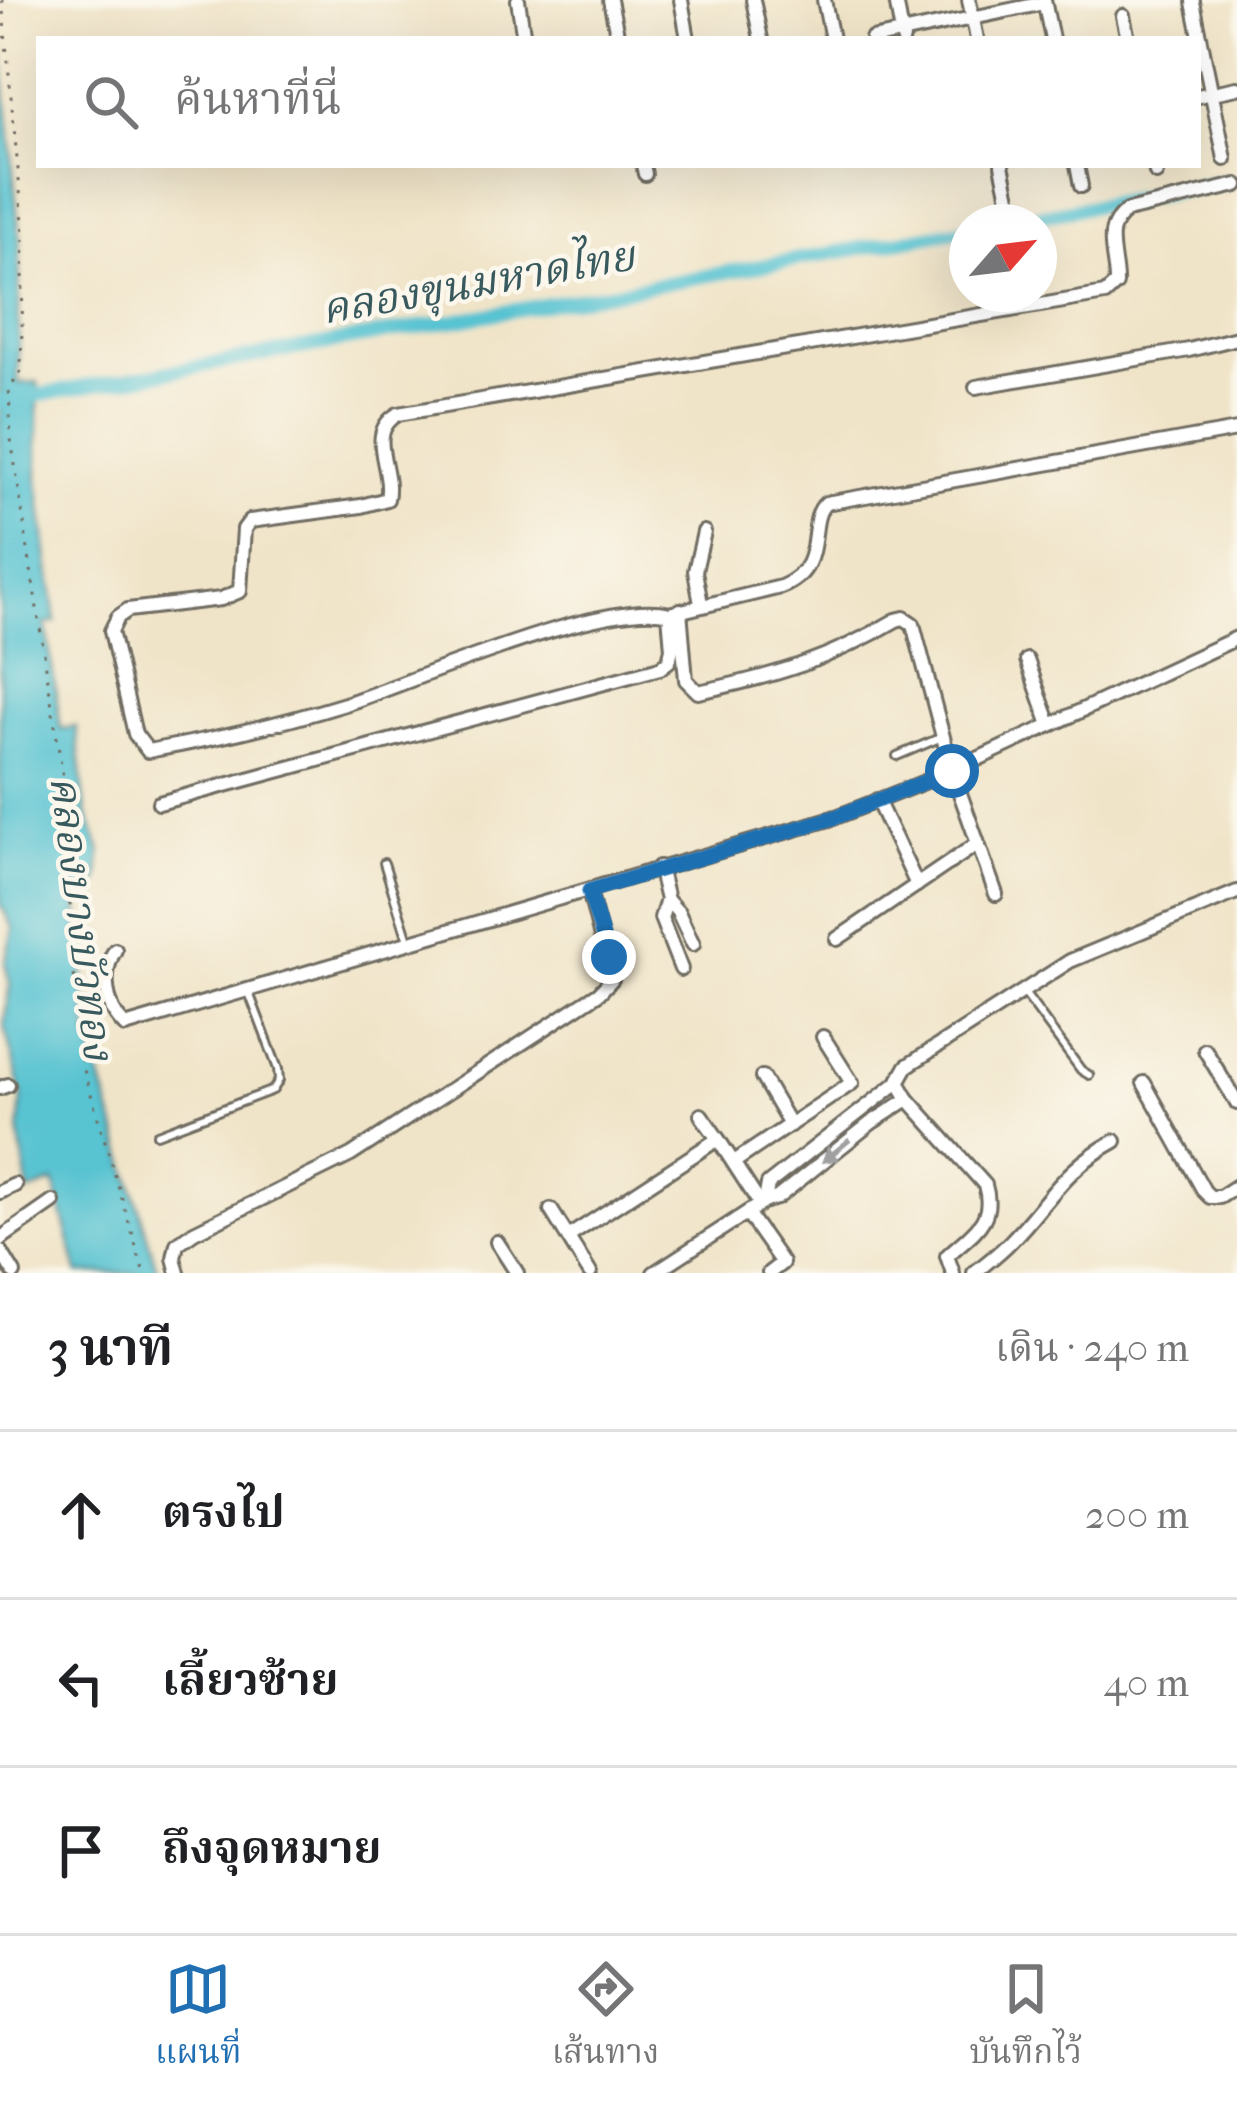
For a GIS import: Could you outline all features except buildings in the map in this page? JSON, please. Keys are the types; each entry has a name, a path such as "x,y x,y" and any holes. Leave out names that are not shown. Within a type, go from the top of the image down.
{"street":[{"path":"518,0 524,36"},
{"path":"610,0 617,36"},
{"path":"681,0 687,36"},
{"path":"753,0 760,36"},
{"path":"824,0 831,36"},
{"path":"896,0 903,36 1044,2 1051,36"},
{"path":"969,0 976,36"},
{"path":"1193,2 1197,36"},
{"path":"1124,16 1127,36"},
{"path":"1201,64 1205,95 1226,159"},
{"path":"1205,95 1237,88"},
{"path":"1003,168 1010,204"},
{"path":"1078,168 1081,185"},
{"path":"1237,185 1118,217 1111,236 1117,284 1105,294 398,414 387,420 380,435 389,488 386,499 250,521 244,529 240,591 221,599 128,610 118,617 111,632 135,734 148,751 238,735 345,704 541,635 638,609 674,612 789,584 816,548 816,516 826,503 1237,430"},
{"path":"976,387 1237,338"},
{"path":"701,604 695,571 704,532"},
{"path":"674,612 686,680 698,692 805,665 848,649 904,618 913,624 952,771 996,894"},
{"path":"159,803 660,668 669,661 672,649 674,612"},
{"path":"115,950 105,966 107,990 125,1026 836,817 952,771 1237,638"},
{"path":"1027,660 1050,725"},
{"path":"878,800 916,885"},
{"path":"837,938 977,844"},
{"path":"659,867 667,900 693,944"},
{"path":"178,1273 177,1244 194,1232 351,1155 599,993 612,979 589,891"},
{"path":"763,1202 768,1184 898,1082 907,1066 1070,962 1237,892"},
{"path":"667,900 661,918 681,969"},
{"path":"734,1162 852,1083 823,1036"},
{"path":"1205,1050 1237,1103"},
{"path":"762,1076 790,1125"},
{"path":"898,1082 985,1185 991,1203 987,1217 947,1256 947,1270"},
{"path":"1144,1083 1204,1191 1220,1197 1237,1186"},
{"path":"654,1273 763,1202 777,1198 908,1099"},
{"path":"700,1115 763,1202"},
{"path":"854,1116 865,1128"},
{"path":"568,1238 718,1139"},
{"path":"974,1273 1010,1242 1068,1172 1115,1141"},
{"path":"0,1192 15,1185"},
{"path":"0,1239 53,1202"},
{"path":"551,1210 590,1273"},
{"path":"747,1213 786,1268 770,1273"},
{"path":"497,1242 517,1273"},
{"path":"0,1250 14,1273"}],"lane":[{"path":"897,756 942,736"},
{"path":"384,863 410,944"},
{"path":"157,1134 273,1090 278,1069 248,990"},
{"path":"1024,994 1089,1075"}],"path":[{"path":"2,0 24,233 21,371 9,390 11,439 62,771 79,1039 144,1273"}],"water":[{"path":"0,29 20,243 18,383 38,382 38,480 56,622 46,624 61,729 76,727 86,811 101,851 99,882 77,889 89,1037 158,1273 78,1273 54,1182 29,1192 19,1134 22,1095 4,1025 10,984 5,963 13,929 0,903"}],"waterway":[{"name":"คลองขุนมหาดไทย","path":"1057,212 1226,182"},
{"name":"คลองขุนมหาดไทย","path":"0,402 949,232"}],"route":[{"path":"609,957 589,891 836,817 952,771"}],"water label":[{"name":"คลองบางบัวทอง","path":"81,918"}]}
